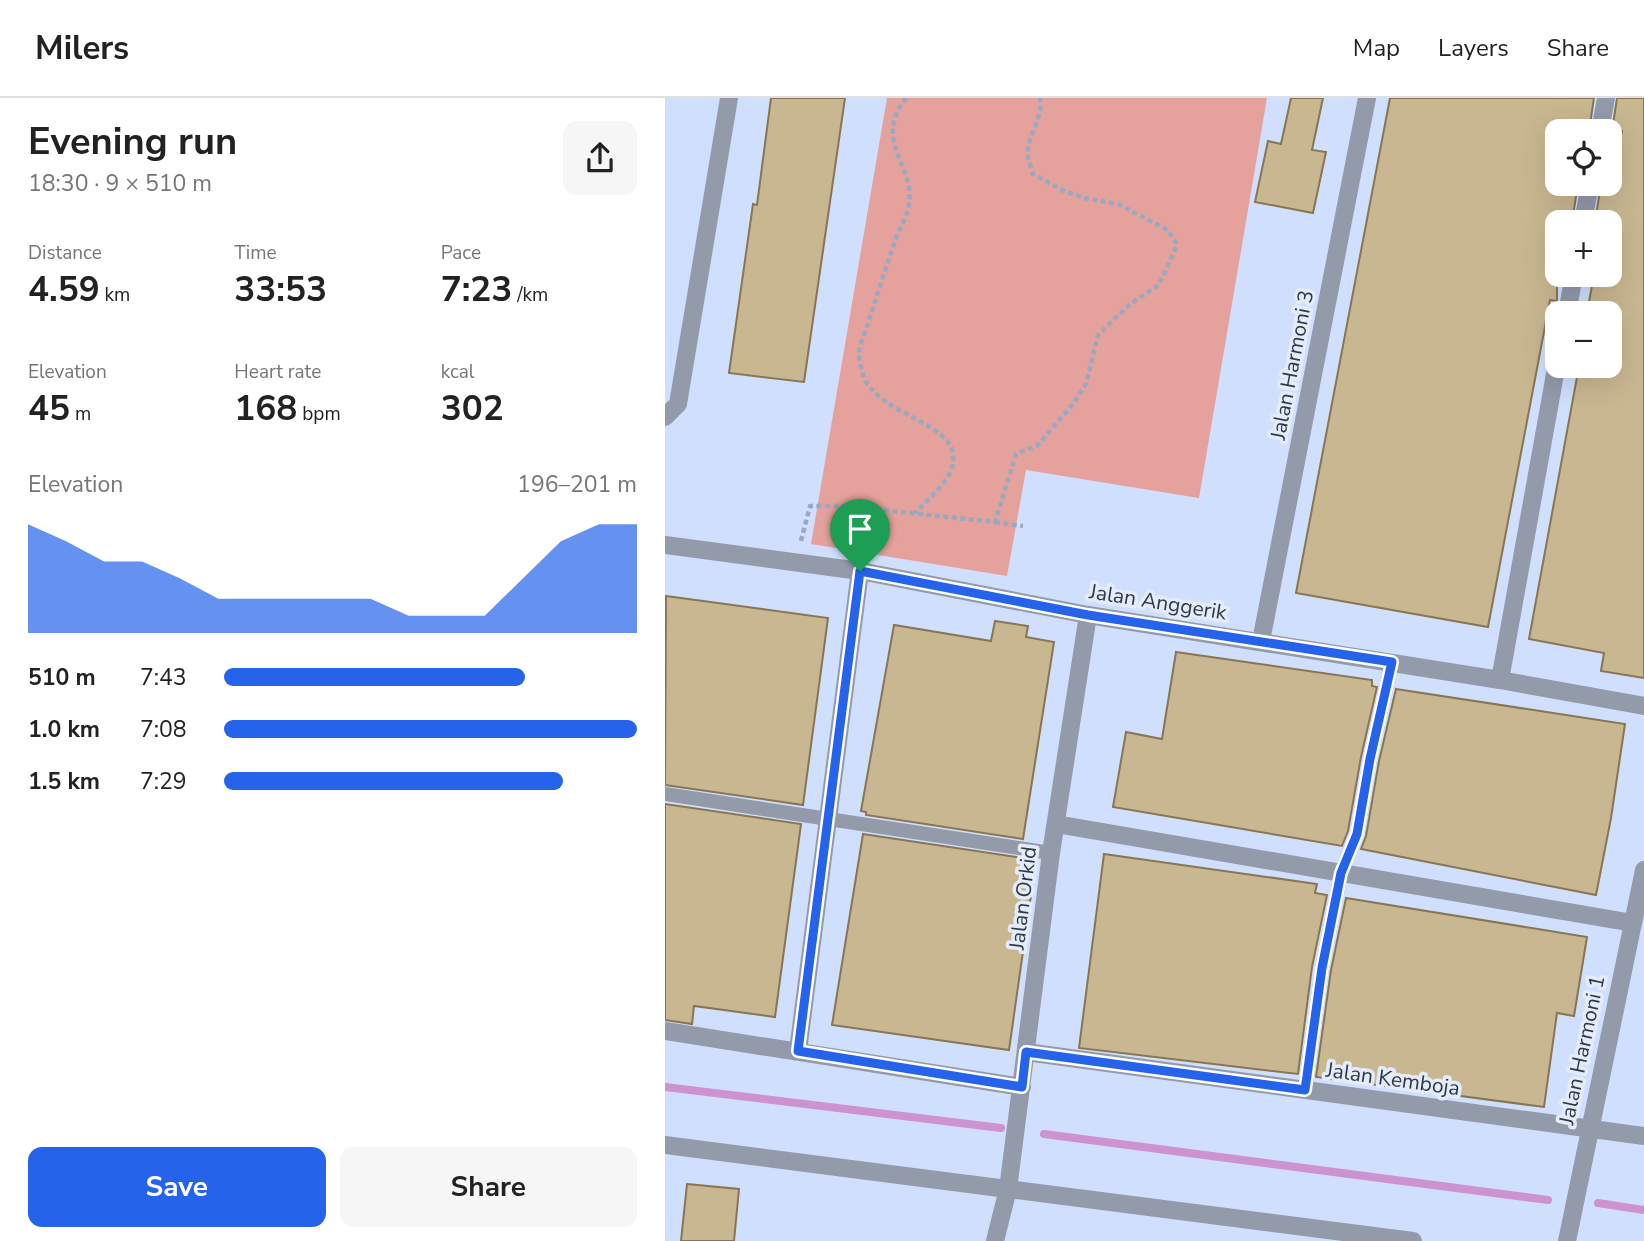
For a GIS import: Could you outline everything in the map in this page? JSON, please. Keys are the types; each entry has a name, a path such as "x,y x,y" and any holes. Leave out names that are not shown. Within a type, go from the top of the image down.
{"street":[{"path":"665,417 678,404 729,98"},
{"name":"Jalan Harmoni 3","path":"1261,640 1367,98"},
{"path":"1602,119 1606,98"},
{"path":"1500,680 1554,378"},
{"name":"Jalan Anggerik","path":"665,545 860,571 1088,615 1261,640 1644,706"},
{"path":"798,1051 860,571"},
{"name":"Jalan Orkid","path":"995,1241 1008,1189 1051,853 1088,615"},
{"path":"1056,824 1633,923"},
{"name":"Jalan Harmoni 1","path":"1567,1241 1589,1127 1641,895 1644,870"},
{"path":"665,1031 1022,1087"},
{"name":"Jalan Kemboja","path":"1026,1052 1644,1136"},
{"path":"665,1145 1369,1238 1413,1241"}],"lane":[{"path":"1305,1090 1322,968 1341,873 1357,834 1370,759 1392,662"},
{"path":"665,794 1051,853"}],"path":[{"path":"906,98 899,107 893,129 896,155 907,179 909,203 859,354 864,377 874,395 939,434 953,450 953,467 937,491 915,514"},
{"path":"995,522 1016,454 1038,445 1073,404 1086,384 1098,335 1131,304 1159,285 1177,245 1168,230 1118,204 1084,198 1064,191 1033,174 1028,157 1042,105 1040,98"},
{"path":"796,563 810,506 833,506 1023,526"}],"shaded area":[{"path":"887,98 1267,98 1199,498 1026,470 1007,576 811,544"}],"building":[{"path":"771,98 845,98 804,382 729,373 753,204 757,205"},
{"path":"1291,98 1323,98 1312,150 1326,152 1313,213 1255,202 1268,141 1281,144"},
{"path":"1390,98 1594,98 1591,119 1545,119 1545,196 1576,196 1574,210 1545,210 1545,287 1557,287 1557,301 1545,301 1545,326 1488,627 1296,593"},
{"path":"1617,98 1644,98 1644,678 1601,671 1604,653 1529,639 1577,378 1622,378 1622,301 1589,301 1592,287 1622,287 1622,210 1597,210 1599,196 1622,196 1622,119 1614,119"},
{"path":"666,596 828,618 803,805 665,785"},
{"path":"995,621 1028,626 1026,637 1054,642 1023,839 866,815 866,812 861,811 894,625 991,641"},
{"path":"1176,652 1372,680 1372,686 1377,687 1348,831 1342,846 1113,807 1126,732 1162,739"},
{"path":"1396,689 1625,724 1596,895 1361,849 1366,836 1379,761"},
{"path":"665,804 801,824 775,1017 694,1006 692,1024 665,1020"},
{"path":"863,834 1036,860 1009,1050 832,1025"},
{"path":"1104,854 1317,884 1315,893 1327,895 1312,967 1298,1074 1079,1048"},
{"path":"1346,898 1587,937 1574,1016 1557,1013 1544,1107 1316,1077 1331,970"},
{"path":"687,1184 739,1189 734,1241 681,1241"}],"waterway":[{"path":"665,1087 1001,1128"},
{"path":"1044,1134 1548,1200"},
{"path":"1598,1203 1644,1210"}],"route":[{"path":"860,571 1088,615 1392,662 1370,759 1357,834 1341,873 1322,968 1305,1090 1026,1052 1022,1087 798,1051 860,571"}]}
